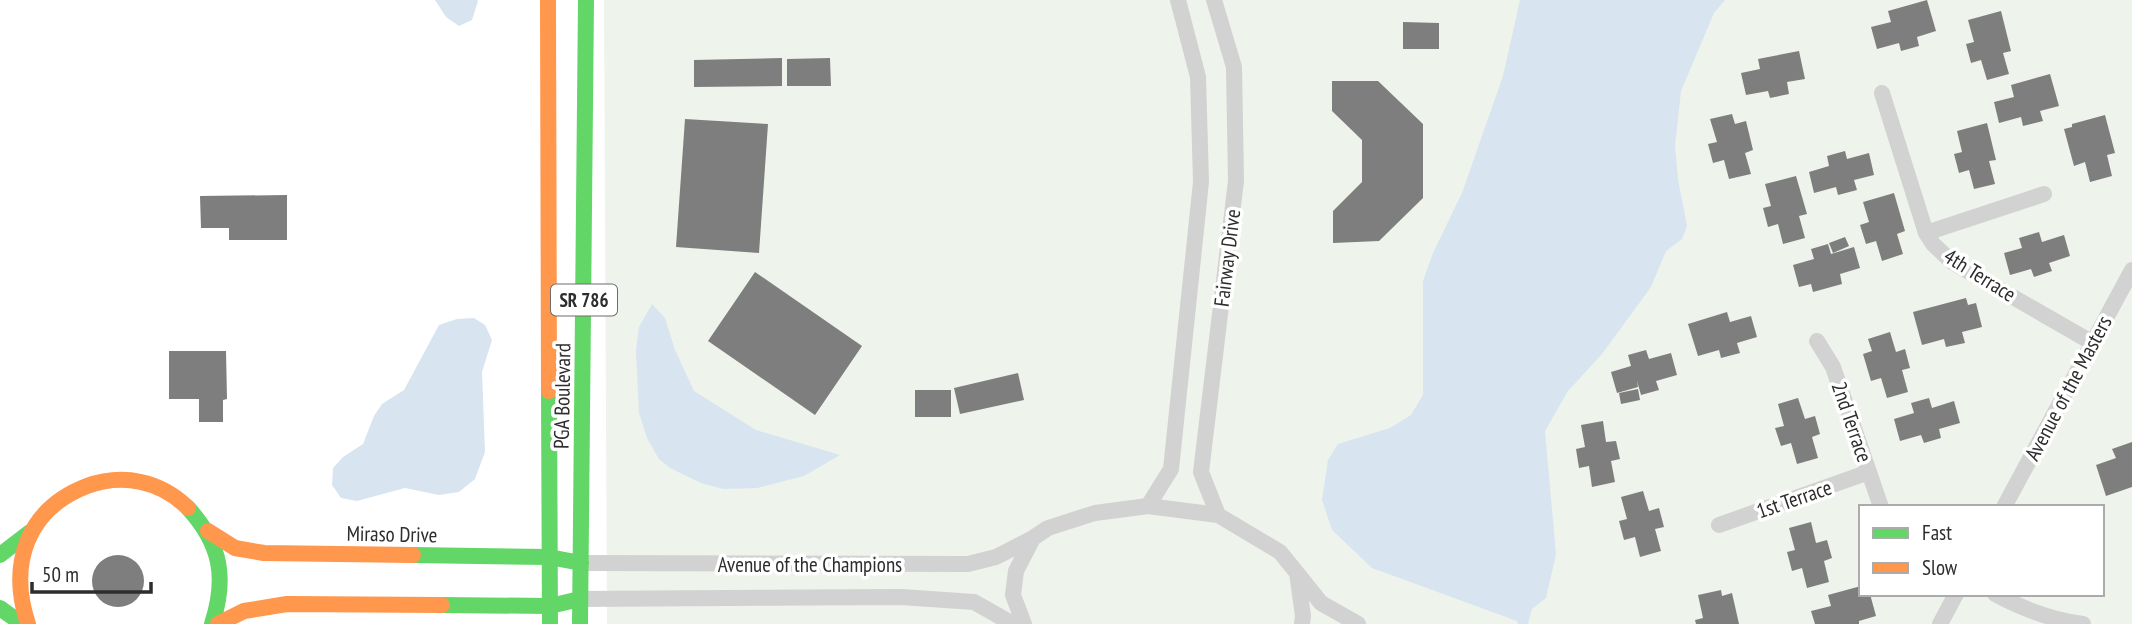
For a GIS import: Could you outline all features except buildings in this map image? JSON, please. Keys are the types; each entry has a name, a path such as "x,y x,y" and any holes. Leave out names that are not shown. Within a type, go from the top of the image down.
{"main road":[{"name":"PGA Boulevard","path":"548,0 550,624"},
{"name":"PGA Boulevard","path":"580,624 586,0"},
{"path":"28,624 20,601 19,566 30,532 41,516 71,492 111,480 134,480 156,486 177,497 195,513 208,531 218,555 221,580 219,605 212,624"},
{"name":"Miraso Drive","path":"208,531 235,548 264,553 550,557 581,563"},
{"path":"0,555 30,532"},
{"path":"218,624 244,611 287,604 550,606 580,599"},
{"path":"0,608 22,624"}],"street":[{"name":"Fairway Drive","path":"1148,506 1171,469 1201,182 1198,77 1178,0"},
{"name":"Fairway Drive","path":"1214,0 1234,67 1236,181 1201,472 1218,515"},
{"name":"4th Terrace","path":"1882,93 1926,233 1933,244 1952,262 2093,343"},
{"path":"1926,233 2044,194"},
{"name":"Avenue of the Masters","path":"2005,505 2132,270"},
{"name":"2nd Terrace","path":"1816,341 1833,367 1880,505"},
{"name":"1st Terrace","path":"1718,525 1869,472"},
{"name":"Avenue of the Champions","path":"581,563 968,564 996,558 1048,528 1095,513 1148,506 1218,515"},
{"path":"1218,515 1280,552 1321,603 1358,624"},
{"path":"1024,624 1013,595 1016,571 1033,538"},
{"path":"1297,573 1303,616 1301,624"},
{"path":"1940,624 1955,596"},
{"path":"1999,596 2029,611 2074,623"},
{"name":"Avenue of the Champions","path":"580,599 901,597 974,603 1013,624"}],"shaded area":[{"path":"435,0 478,1 472,20 459,26 446,17"},
{"path":"604,0 2132,0 2132,624 607,624"},
{"path":"1520,0 1725,0 1714,13 1681,91 1675,146 1687,226 1682,239 1666,251 1651,287 1602,354 1568,391 1545,431 1556,554 1546,598 1532,609 1528,624 1518,624 1517,621 1372,568 1332,530 1322,500 1328,460 1338,444 1390,428 1411,415 1423,395 1423,281 1433,253 1462,193 1503,76"},
{"path":"652,304 665,318 675,350 694,391 756,430 840,455 804,476 757,488 723,489 701,483 670,468 659,459 647,438 639,413 636,350 639,327"},
{"path":"474,318 485,325 492,340 482,372 485,452 475,479 459,492 439,495 405,488 357,501 341,498 332,485 333,468 343,457 363,444 382,404 404,390 439,325 457,319"},
{"path":"119,568 128,572 132,581 128,590 119,594 110,590 106,581 110,572"}],"traffic: fast":[{"path":"580,624 586,0"},
{"path":"549,391 550,624"},
{"path":"188,508 208,535 218,562 219,592 212,624"},
{"path":"0,555 30,532"},
{"path":"413,555 549,557 581,563"},
{"path":"442,605 550,606 580,599"},
{"path":"0,608 22,624"}],"traffic: slow":[{"path":"548,0 549,391"},
{"path":"28,624 22,602 22,560 37,524 66,496 101,482 128,480 166,491 188,508"},
{"path":"208,531 235,548 264,553 413,555"},
{"path":"218,624 244,611 287,604 442,605"}]}
